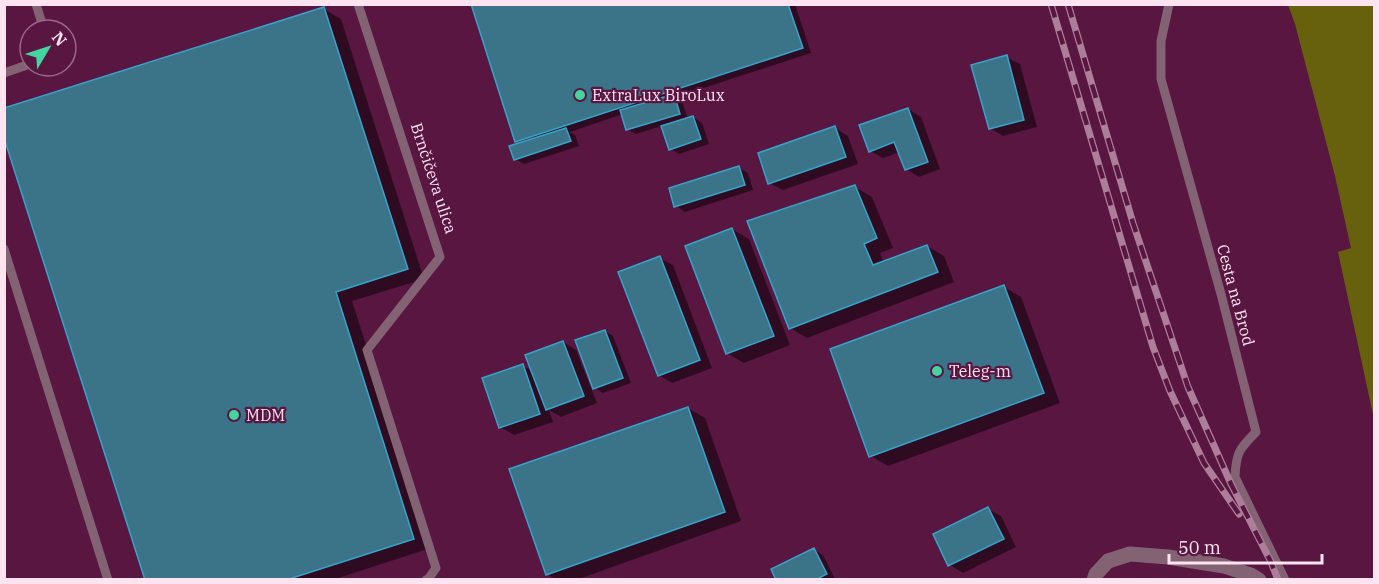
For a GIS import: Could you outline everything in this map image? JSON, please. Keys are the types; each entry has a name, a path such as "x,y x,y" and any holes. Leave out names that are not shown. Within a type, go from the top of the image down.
{"street":[{"path":"1094,579 1108,561 1130,554 1168,557 1224,566 1259,579"}],"lane":[{"name":"Brnčičeva ulica","path":"358,4 441,257 367,350 436,568 429,579 426,579"},
{"name":"Cesta na Brod","path":"1169,4 1161,41 1161,79 1221,294 1256,432 1241,448 1236,461 1235,477 1285,579"},
{"path":"4,249 108,579"}],"shaded area":[{"path":"1288,5 1374,5 1374,419 1338,252 1351,248 1335,176"}],"building":[{"name":"ExtraLux BiroLux","path":"471,4 788,4 803,48 515,142"},
{"name":"MDM","path":"324,7 408,269 336,292 414,539 286,580 145,580 4,138 4,108"},
{"path":"1007,55 1024,120 989,129 971,65"},
{"path":"674,94 680,114 626,130 620,110"},
{"path":"908,108 928,162 905,170 894,142 869,152 859,125"},
{"path":"693,116 701,139 669,150 661,126"},
{"path":"835,126 846,157 768,184 758,153"},
{"path":"566,128 571,141 514,160 509,146"},
{"path":"739,166 745,185 674,207 669,188"},
{"path":"855,185 877,238 864,244 873,265 927,245 938,272 789,329 747,221"},
{"path":"732,228 774,336 726,354 685,246"},
{"path":"660,256 700,360 658,376 618,272"},
{"name":"Teleg-m","path":"1004,285 1044,393 869,457 830,349"},
{"path":"605,330 623,378 593,389 575,340"},
{"path":"563,341 584,396 546,410 525,355"},
{"path":"523,364 540,414 499,428 482,378"},
{"path":"688,407 725,512 546,575 509,469"},
{"path":"988,507 1004,539 948,566 933,534"},
{"path":"814,548 827,574 815,580 776,580 771,569"}],"railway":[{"path":"1051,4 1153,347 1170,391 1204,463 1239,514"},
{"path":"1068,4 1133,223 1188,387 1231,484 1278,580"}],"place":[{"name":"ExtraLux BiroLux","path":"580,95"},
{"name":"Teleg-m","path":"937,371"},
{"name":"MDM","path":"234,415"}]}
